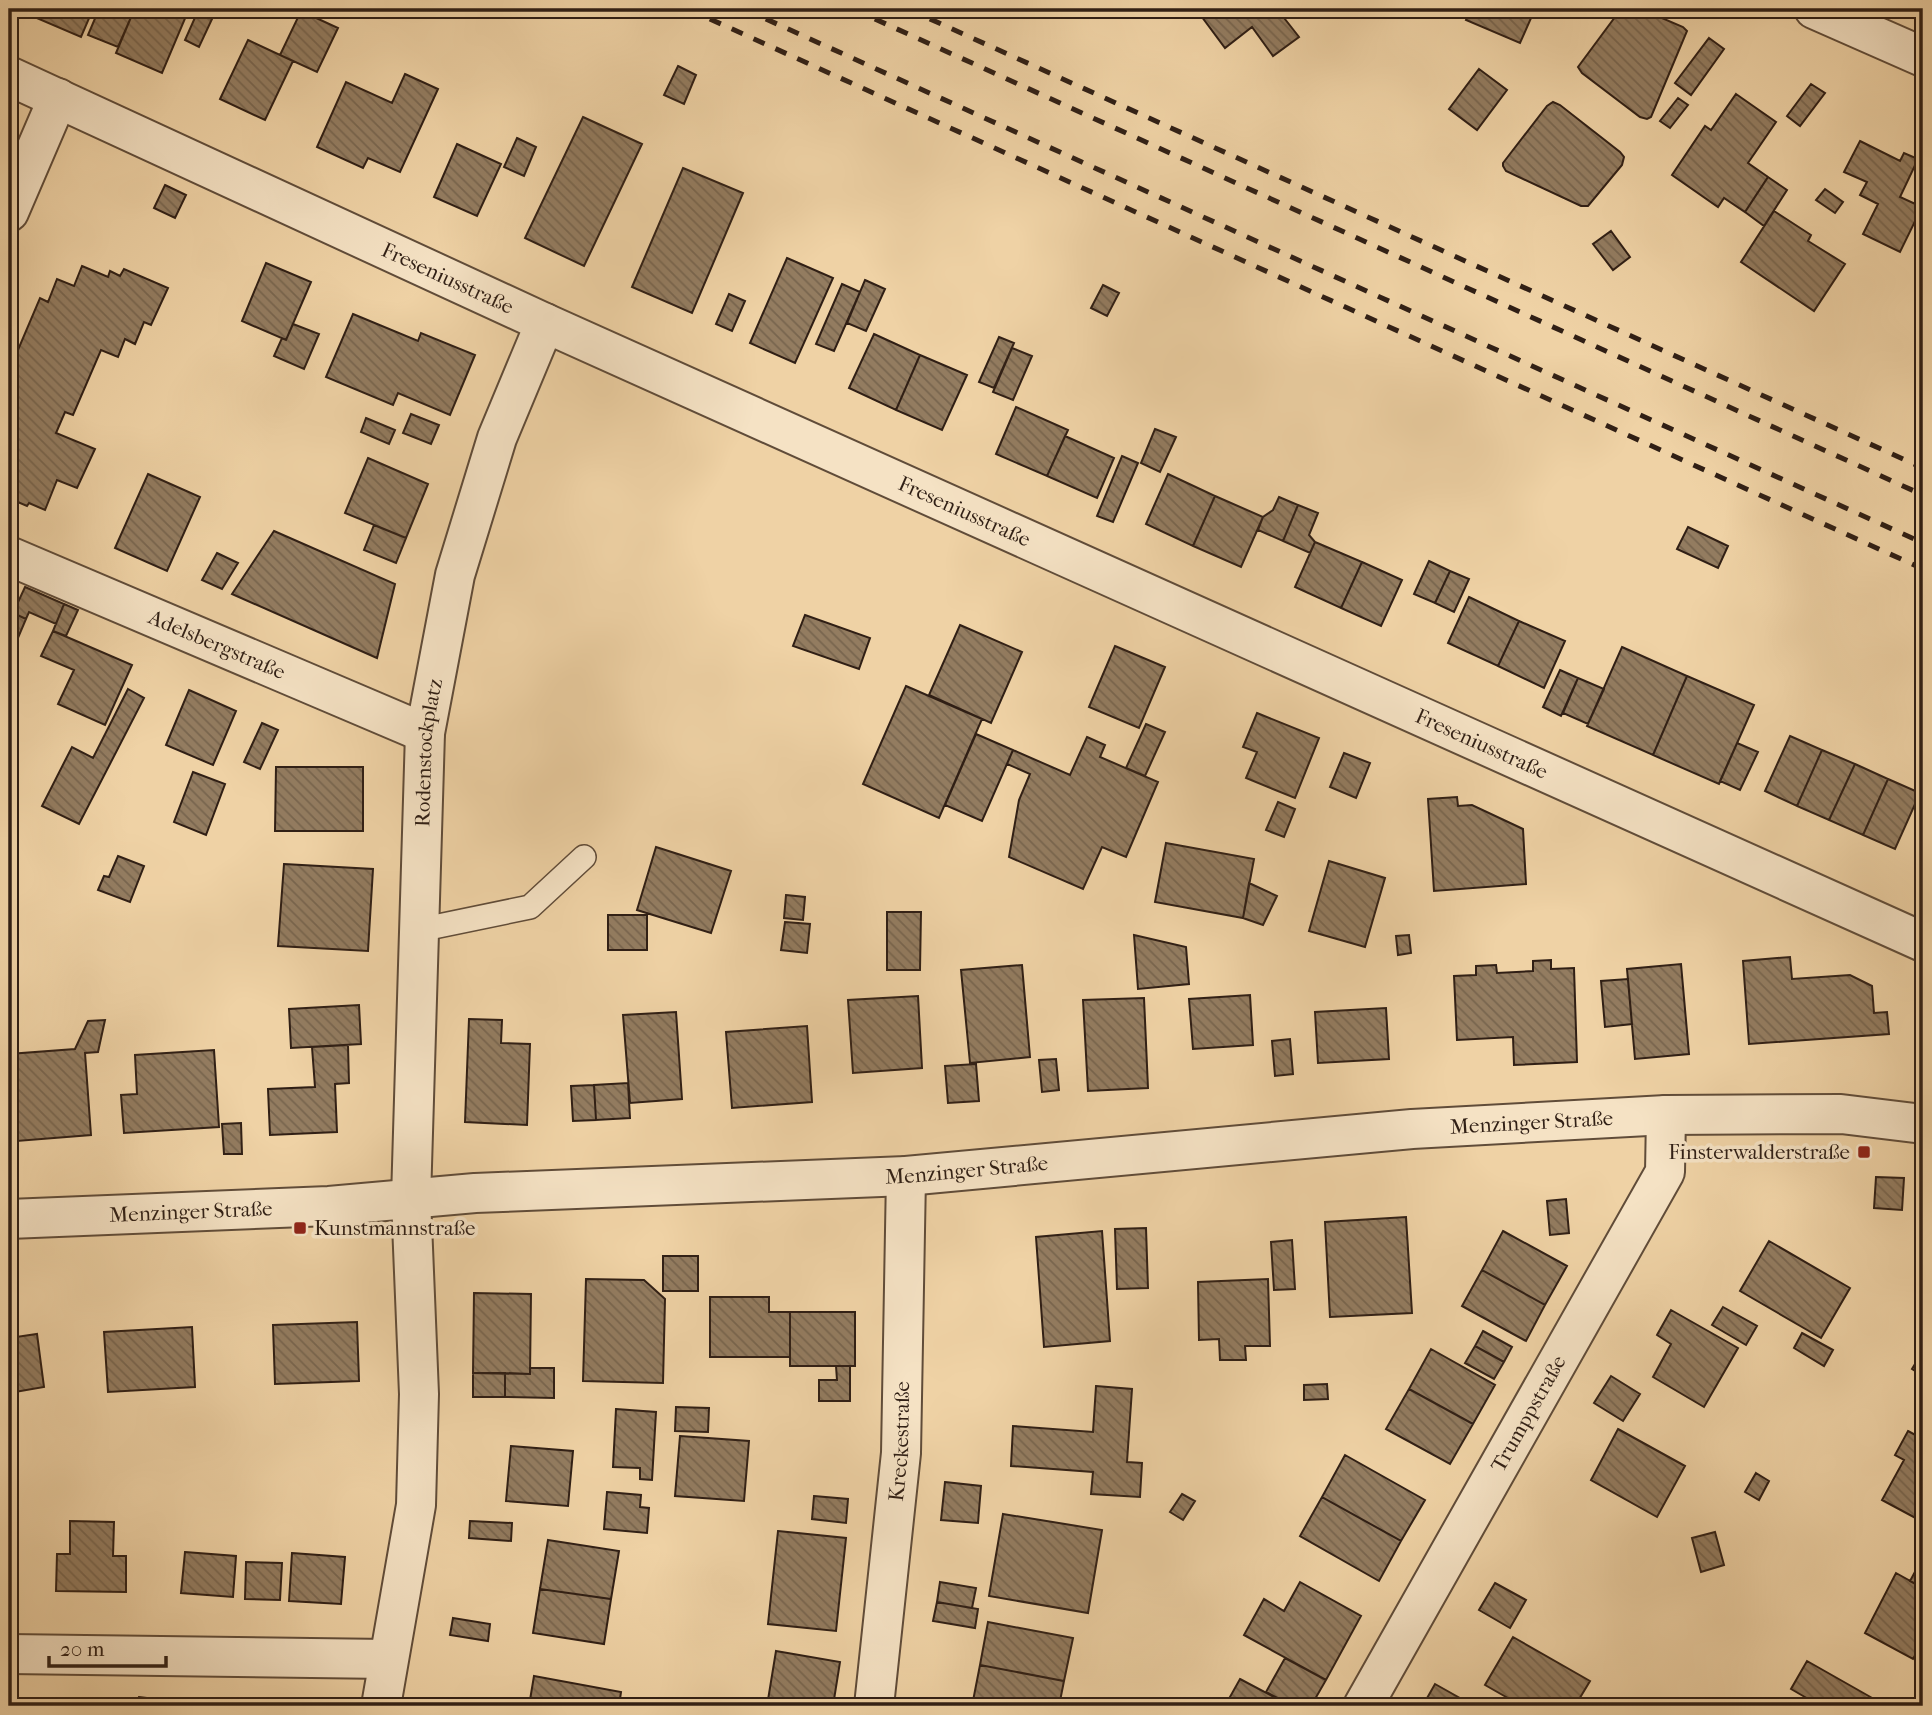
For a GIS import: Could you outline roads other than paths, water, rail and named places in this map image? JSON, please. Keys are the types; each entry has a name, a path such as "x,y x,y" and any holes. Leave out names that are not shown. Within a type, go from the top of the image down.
{"street":[{"path":"1814,9 1923,57"},
{"name":"Freseniusstraße","path":"9,76 545,323 1923,942"},
{"path":"9,212 58,98"},
{"name":"Rodenstockplatz","path":"411,1199 425,733 455,575 497,438 545,323"},
{"name":"Adelsbergstraße","path":"9,556 425,733"},
{"name":"Menzinger Straße","path":"9,1220 329,1206 475,1193 906,1176 1412,1129 1666,1115 1841,1114 1923,1124"},
{"name":"Trumppstraße","path":"1363,1706 1665,1171 1666,1115"},
{"name":"Kreckestraße","path":"873,1706 901,1453 906,1176"},
{"path":"381,1706 416,1505 419,1394 411,1199"},
{"path":"9,1654 388,1659"}],"lane":[{"path":"419,929 530,907 584,857"}],"railway":[{"path":"688,9 1923,569"},
{"path":"744,9 1923,543"},
{"path":"853,9 1923,495"},
{"path":"908,9 1923,468"}],"place":[{"name":"Finsterwalderstraße","path":"1864,1152"},
{"name":"Kunstmannstraße","path":"300,1228"}]}
